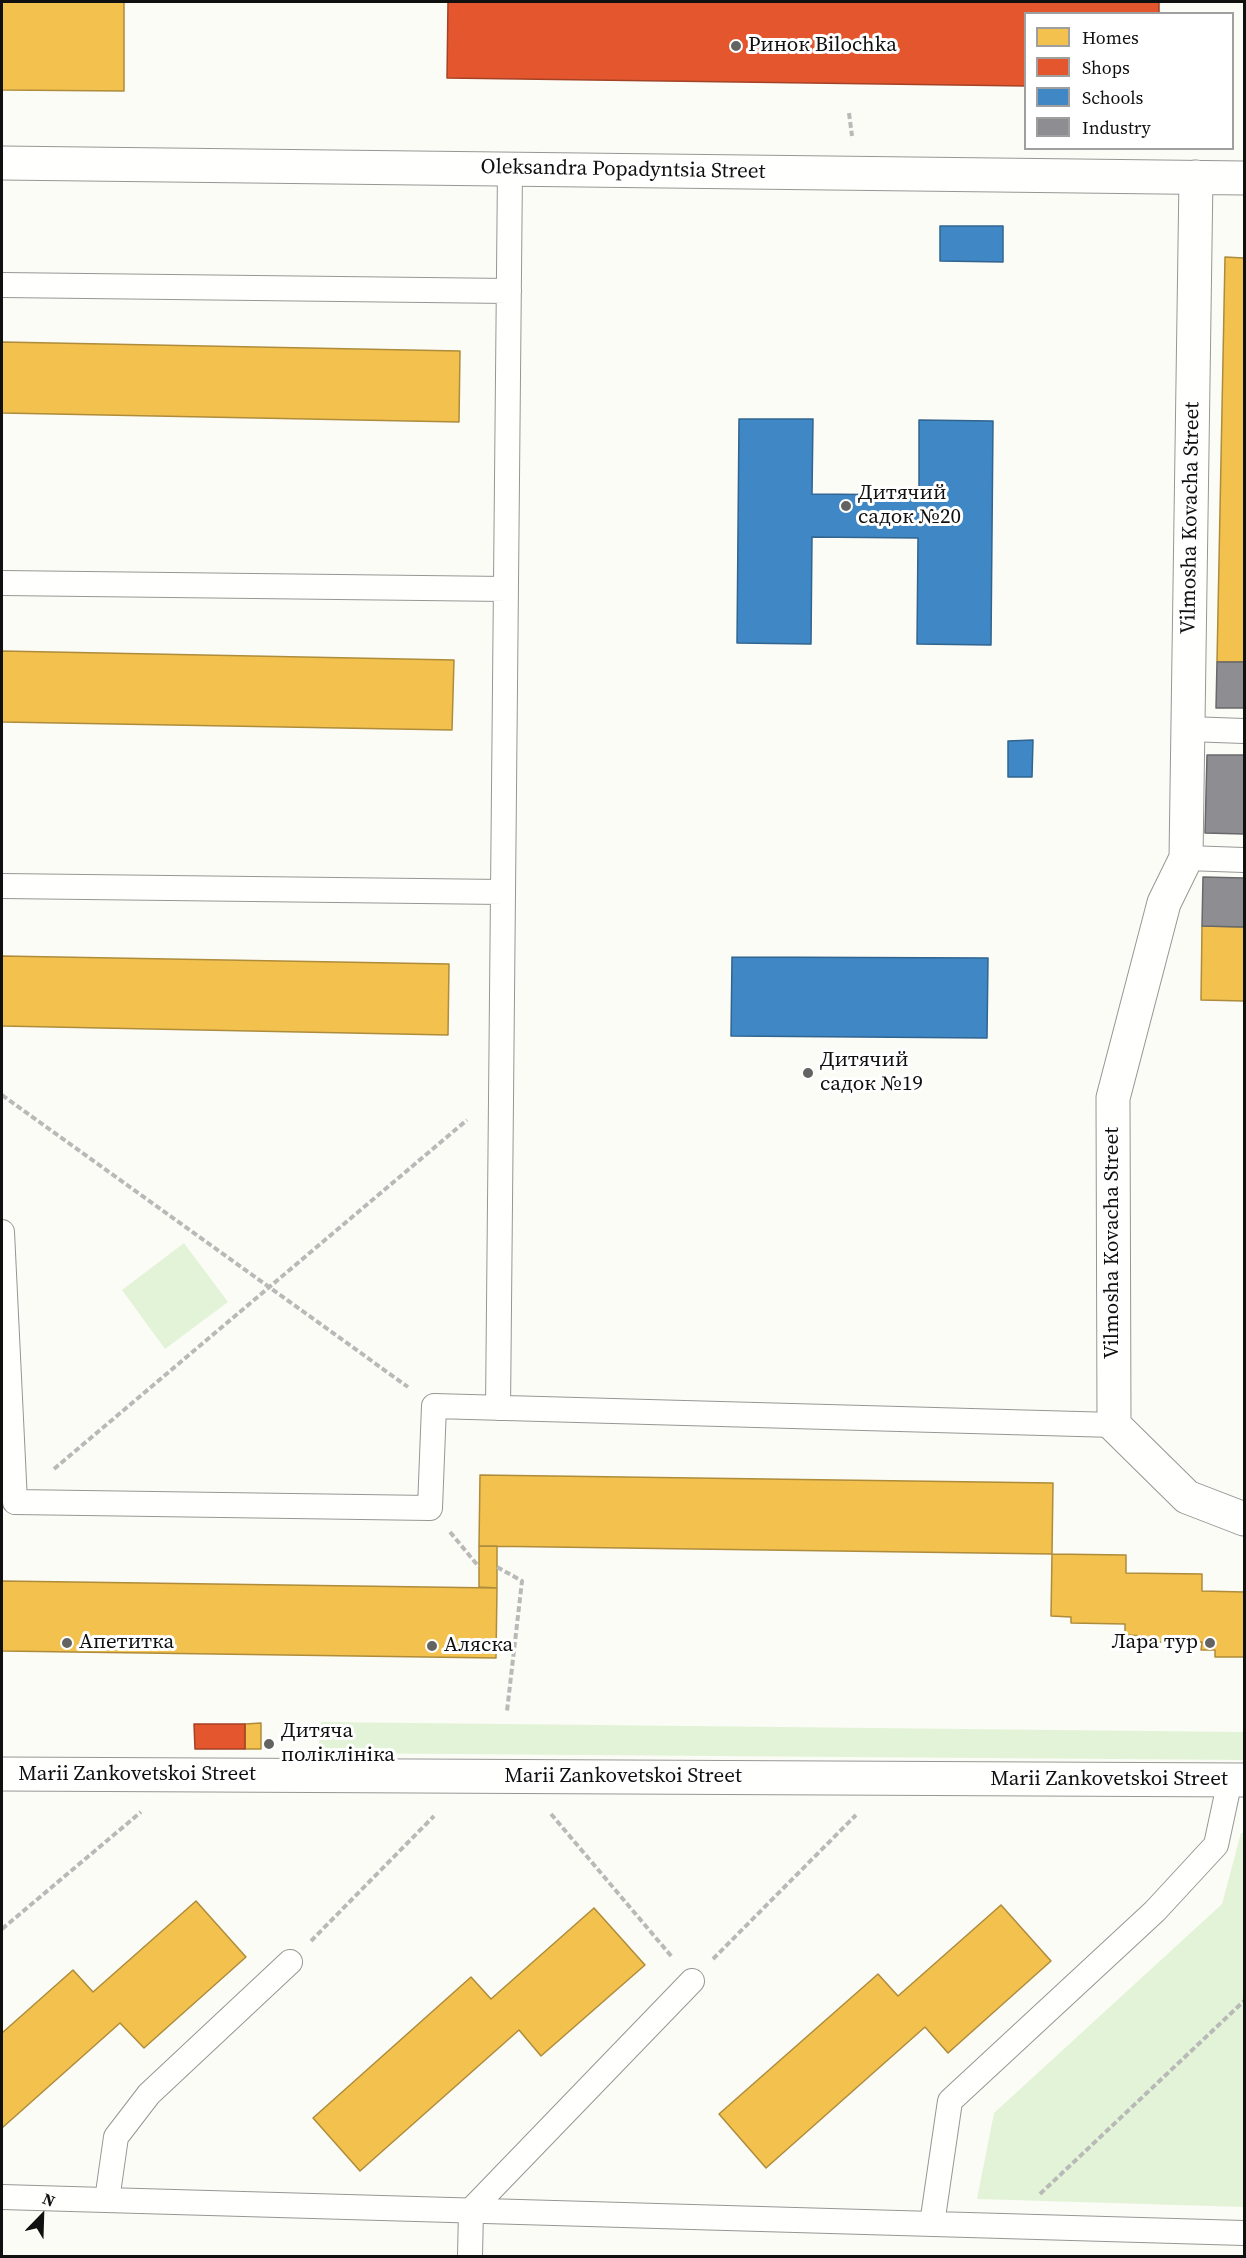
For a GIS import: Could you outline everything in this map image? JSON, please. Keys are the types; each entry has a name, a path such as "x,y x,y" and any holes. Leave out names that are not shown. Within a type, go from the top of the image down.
{"street":[{"name":"Oleksandra Popadyntsia Street","path":"2,163 1245,178"},
{"name":"Vilmosha Kovacha Street","path":"1114,1425 1113,1098 1164,903 1186,858 1196,177"},
{"path":"1114,1425 1187,1497 1245,1519"},
{"name":"Marii Zankovetskoi Street","path":"2,1774 1237,1780"}],"lane":[{"path":"498,1408 510,169"},
{"path":"2,285 509,291"},
{"path":"2,583 506,589"},
{"path":"1188,729 1245,731"},
{"path":"1186,858 1245,860"},
{"path":"2,886 503,892"},
{"path":"2,1232 15,1502 430,1508 434,1406 1114,1425"},
{"path":"932,2224 950,2101 1155,1911 1216,1845 1237,1780"},
{"path":"107,2200 116,2137 149,2094 290,1962"},
{"path":"470,2256 471,2210 692,1981"},
{"path":"2,2197 1245,2233"}],"path":[{"path":"849,113 852,142"},
{"path":"15,1502 502,1090"},
{"path":"2,1095 434,1406"},
{"path":"430,1508 479,1567"},
{"path":"497,1567 522,1581 507,1711"},
{"path":"550,1813 692,1981 862,1808"},
{"path":"2,1929 141,1812"},
{"path":"290,1962 434,1815"},
{"path":"1006,2226 1245,2001"}],"green space":[{"path":"184,1243 228,1302 165,1349 122,1290"},
{"path":"321,1722 1244,1732 1244,1760 318,1753"},
{"path":"1241,1833 1244,1833 1244,2207 977,2199 994,2113 1222,1904"}],"building: Homes":[{"path":"2,2 124,2 124,91 2,90"},
{"path":"1225,257 1244,258 1244,662 1217,662"},
{"path":"2,342 460,351 459,422 2,413"},
{"path":"2,651 454,660 452,730 2,722"},
{"path":"1202,926 1244,927 1244,1001 1201,1000"},
{"path":"2,956 449,964 448,1035 2,1026"},
{"path":"480,1475 1053,1483 1052,1554 479,1546"},
{"path":"479,1546 497,1546 497,1588 479,1587"},
{"path":"1052,1554 1126,1555 1126,1573 1202,1574 1202,1591 1244,1592 1244,1657 1215,1657 1215,1650 1201,1650 1202,1642 1143,1642 1143,1636 1125,1635 1125,1624 1071,1623 1071,1617 1051,1616"},
{"path":"2,1581 497,1588 496,1658 2,1651"},
{"path":"261,1723 261,1749 245,1749 245,1724"},
{"path":"196,1901 246,1957 144,2048 120,2023 2,2128 2,2033 73,1970 93,1992"},
{"path":"1001,1905 1051,1961 948,2053 925,2027 766,2168 719,2114 878,1974 898,1996"},
{"path":"594,1908 645,1965 541,2056 519,2030 360,2171 313,2118 471,1977 491,1999"}],"building: Shops":[{"name":"Ринок Bilochka","path":"448,2 1159,2 1159,12 1024,12 1024,86 447,78"},
{"path":"194,1724 245,1724 245,1749 195,1749"}],"building: Schools":[{"path":"940,226 1003,226 1003,262 940,261"},
{"path":"739,419 813,419 812,494 919,495 919,420 993,421 991,645 917,644 918,538 812,537 811,644 737,643"},
{"path":"1033,740 1032,777 1008,777 1008,741"},
{"path":"732,957 988,958 987,1038 731,1036"}],"building: Industry":[{"path":"1217,662 1244,662 1244,708 1216,708"},
{"path":"1207,755 1244,755 1244,834 1205,833"},
{"path":"1203,877 1244,878 1244,927 1202,926"}],"place":[{"name":"Ринок Bilochka","path":"736,46"},
{"name":"Дитячий садок №20","path":"846,506"},
{"name":"Дитячий садок №19","path":"808,1073"},
{"name":"Апетитка","path":"67,1643"},
{"name":"Лара тур","path":"1210,1643"},
{"name":"Аляска","path":"432,1646"},
{"name":"Дитяча поліклініка","path":"269,1744"}]}
